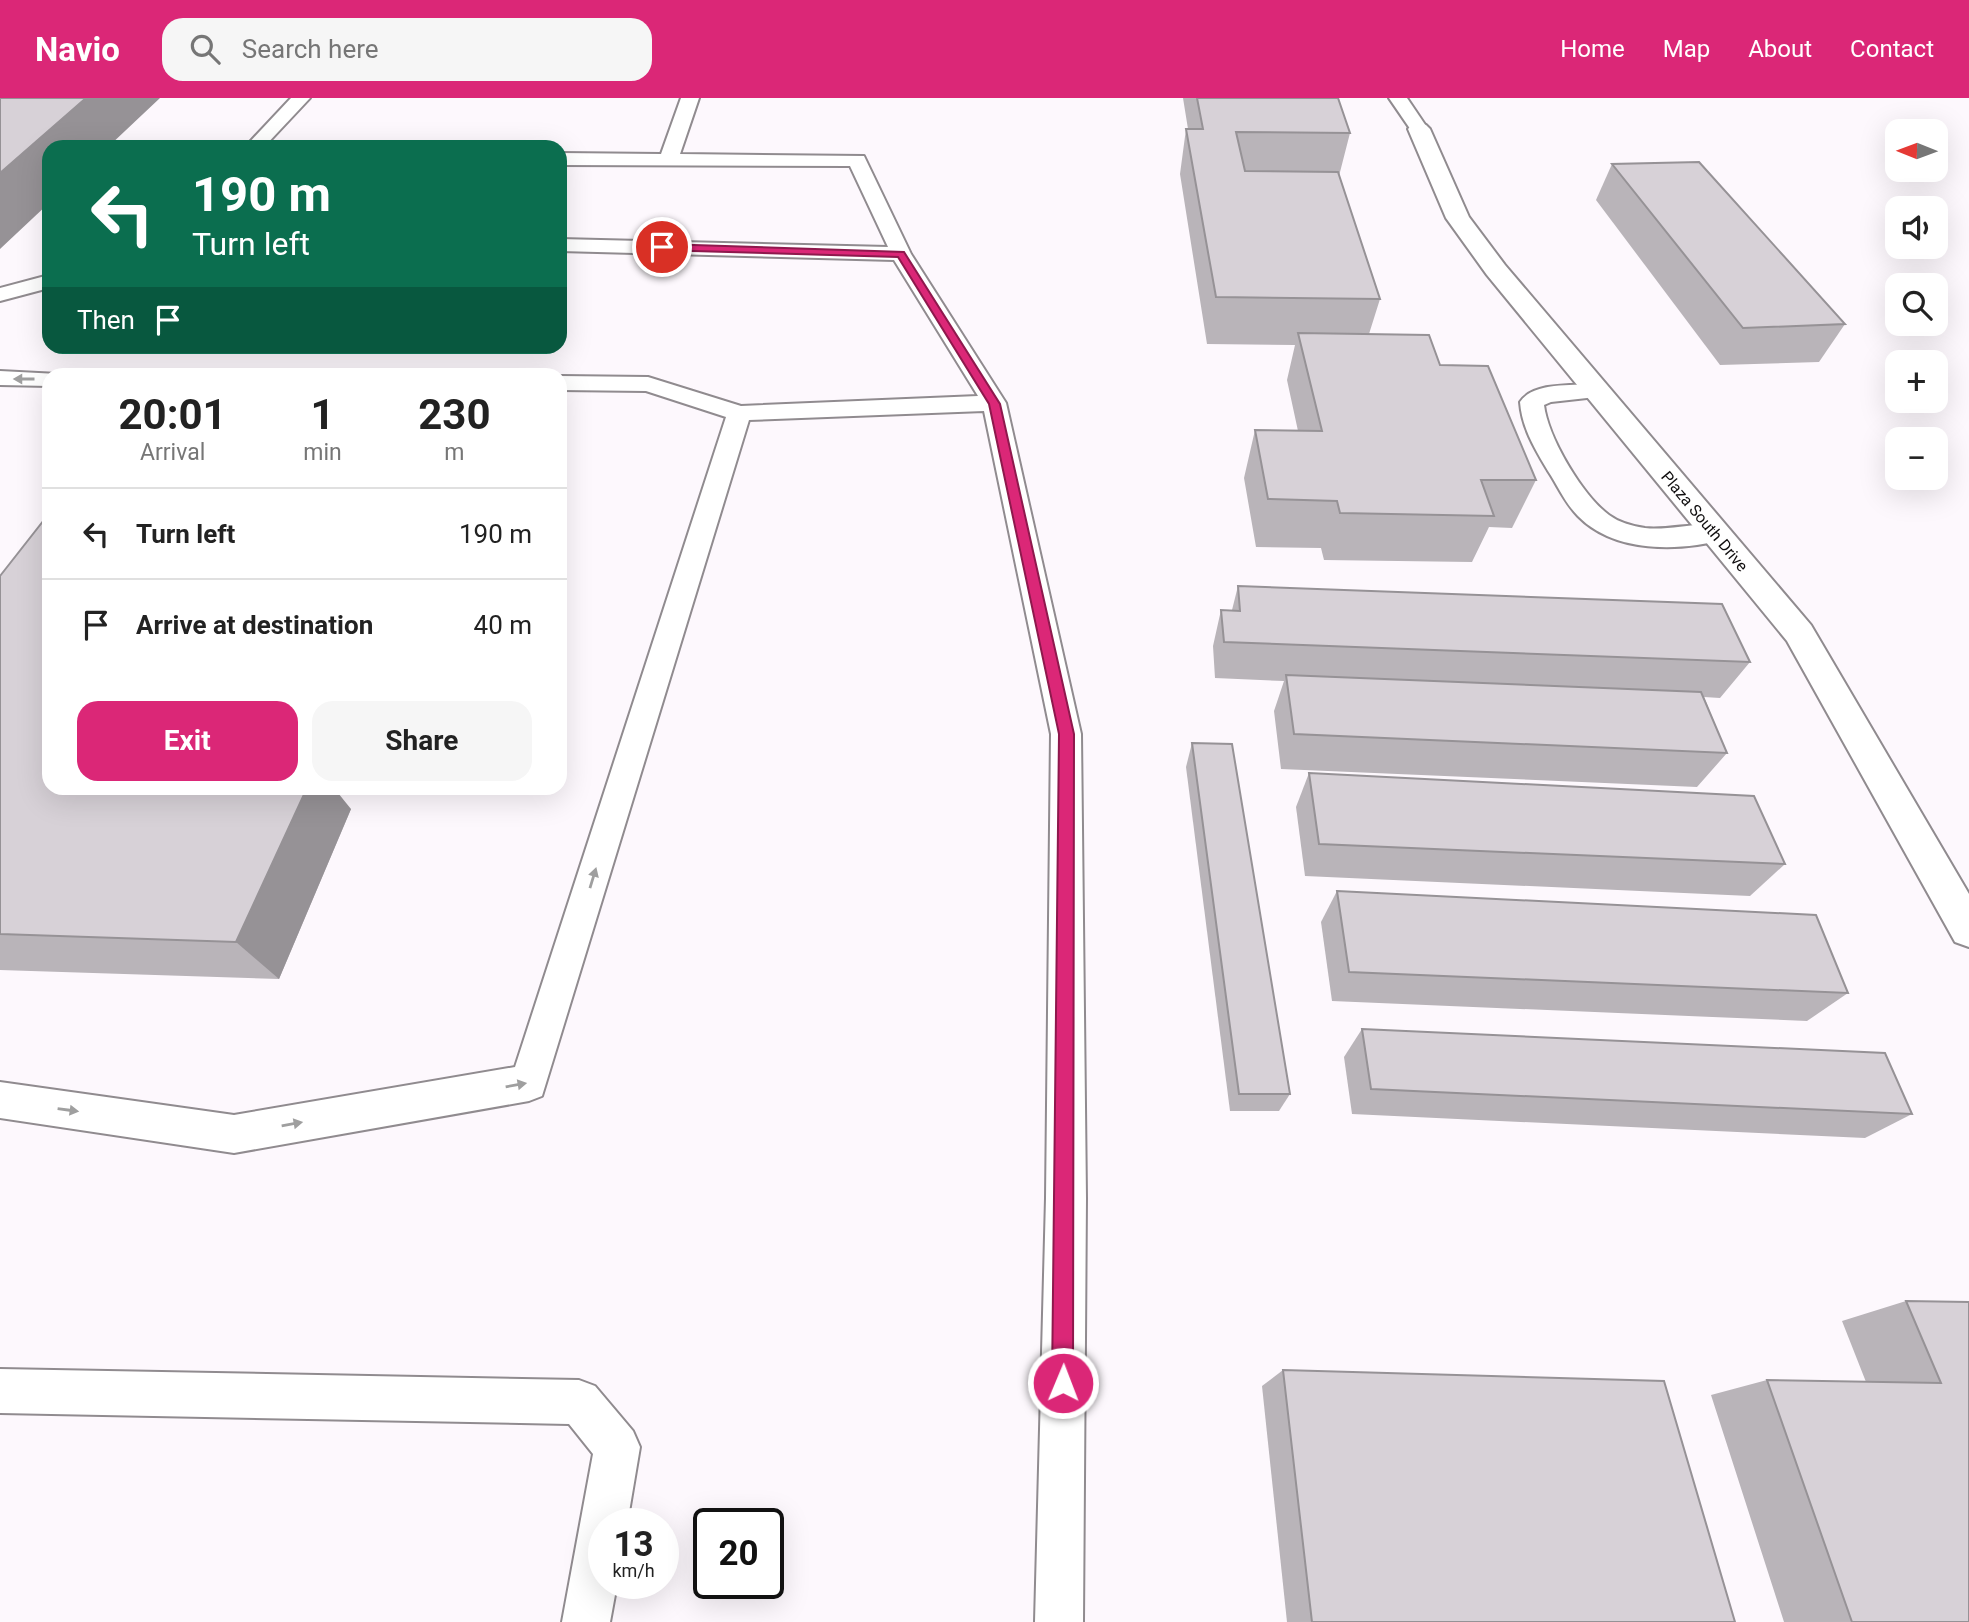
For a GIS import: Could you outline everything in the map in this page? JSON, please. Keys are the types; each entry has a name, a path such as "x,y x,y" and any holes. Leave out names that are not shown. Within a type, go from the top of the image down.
{"street":[{"name":"Plaza South Drive","path":"1419,129 1458,218 1496,270 1799,633 1969,930"}],"lane":[{"path":"261,140 301,98"},
{"path":"668,161 690,98"},
{"path":"1398,98 1419,129"},
{"path":"567,159 857,160 901,254 995,404 1066,734 1066,1198 1059,1622"},
{"path":"567,244 901,254"},
{"path":"0,295 42,283"},
{"path":"0,378 42,379"},
{"path":"567,383 648,384 739,413 995,404"},
{"path":"1597,391 1546,395 1532,402 1532,411 1549,453 1586,509 1609,527 1636,537 1659,538 1716,533"},
{"path":"0,1100 234,1135 529,1083 739,413"},
{"path":"0,1391 579,1402 617,1447 586,1622"}],"building":[{"path":"0,98 86,98 0,173"},
{"path":"1197,98 1338,98 1350,133 1236,132 1245,171 1338,172 1380,299 1216,297 1186,129 1203,129"},
{"path":"1699,162 1845,324 1743,328 1612,164"},
{"path":"1298,333 1429,335 1440,365 1488,366 1536,480 1481,480 1494,516 1340,513 1337,501 1268,499 1255,430 1322,431"},
{"path":"42,523 42,795 304,795 236,942 0,934 0,576"},
{"path":"1238,586 1722,604 1750,662 1224,642 1221,610 1240,611"},
{"path":"1286,675 1701,692 1727,753 1294,734"},
{"path":"1192,743 1232,744 1290,1094 1239,1094"},
{"path":"1309,773 1754,796 1785,864 1319,844"},
{"path":"1337,891 1816,915 1848,993 1349,972"},
{"path":"1362,1029 1885,1053 1912,1114 1371,1089"},
{"path":"1906,1301 1969,1302 1969,1622 1852,1622 1767,1380 1941,1383"},
{"path":"1283,1370 1664,1381 1735,1622 1312,1622"}],"route":[{"path":"662,247 901,254 995,404 1066,734 1066,1198 1063,1383"}]}
